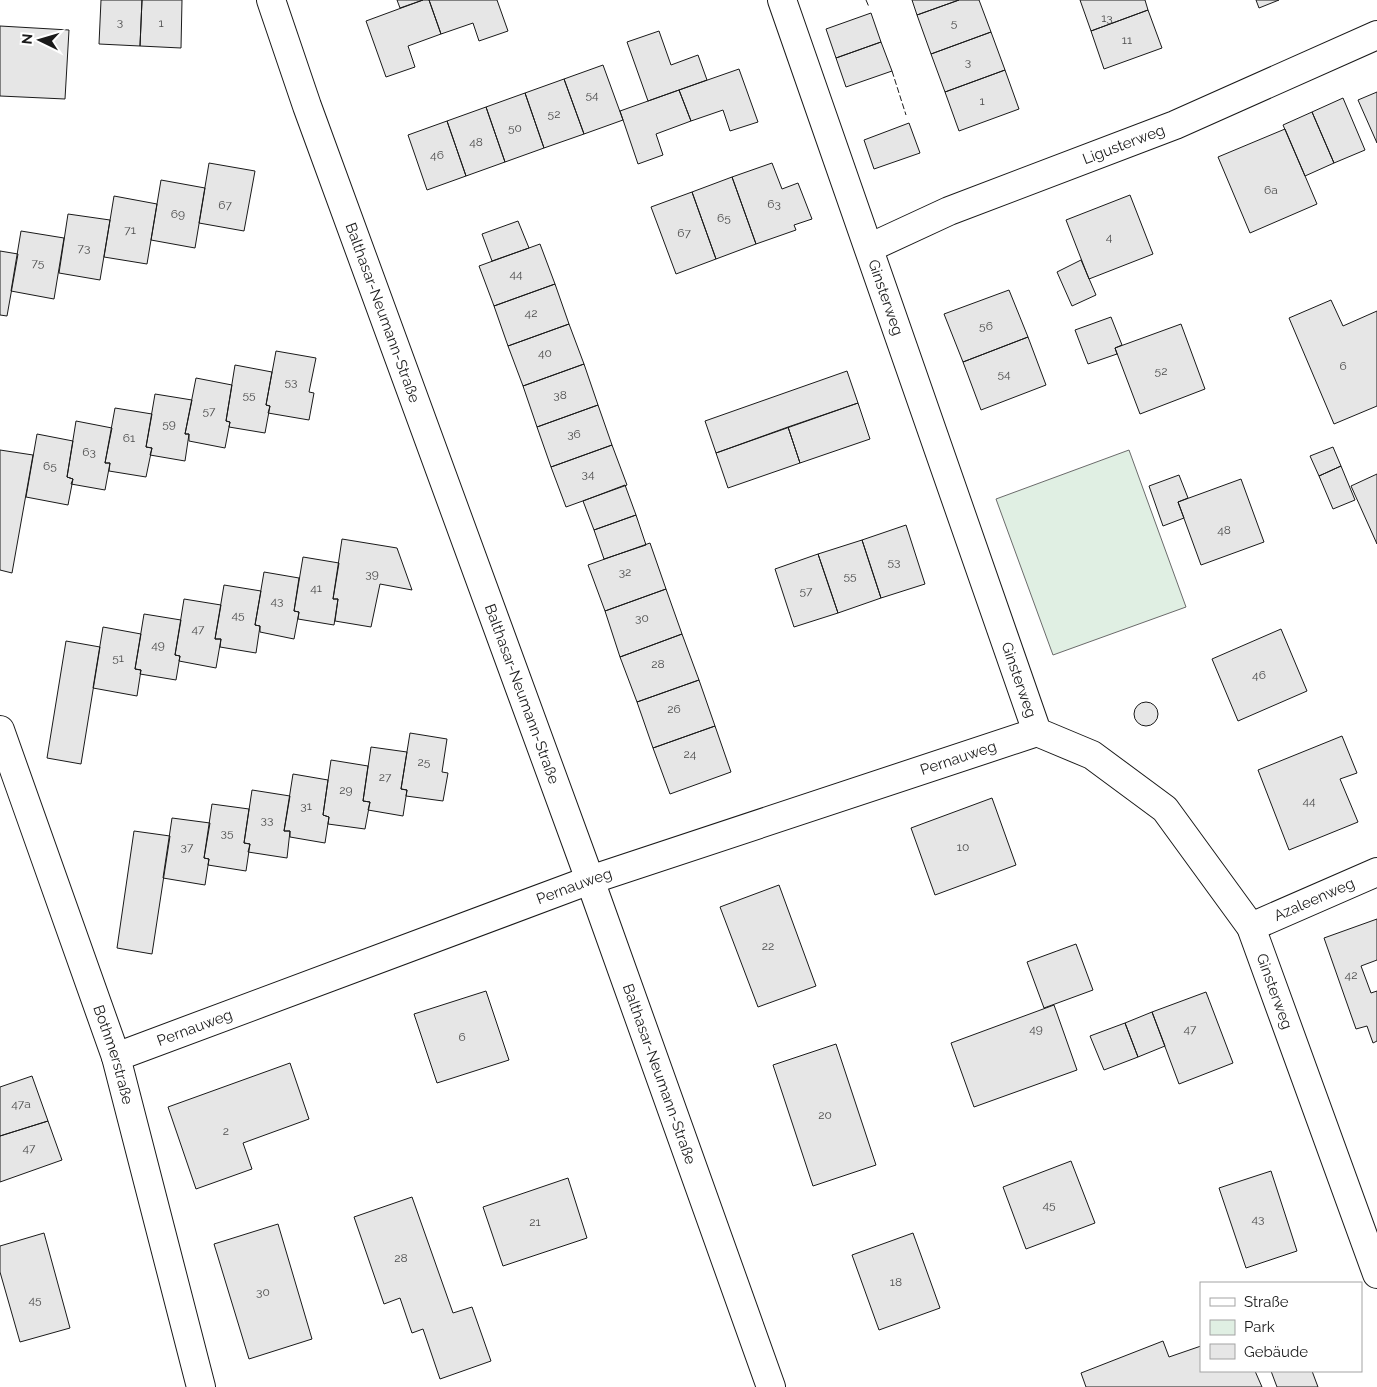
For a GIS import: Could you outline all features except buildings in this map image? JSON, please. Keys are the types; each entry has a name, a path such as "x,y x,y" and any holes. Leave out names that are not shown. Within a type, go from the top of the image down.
{"street":[{"name":"Balthasar-Neumann-Straße","path":"271,0 307,106 590,880 771,1387"},
{"name":"Ginsterweg","path":"782,0 1037,732 1092,755 1165,809 1251,927 1377,1274"},
{"name":"Ligusterweg","path":"869,248 949,211 1175,125 1377,35"},
{"name":"Bothmerstraße","path":"0,730 116,1056 201,1387"},
{"name":"Pernauweg","path":"116,1056 590,880 1037,732"},
{"name":"Azaleenweg","path":"1251,927 1377,872"}],"green space":[{"path":"1129,450 1186,607 1053,655 996,499"}],"fence":[{"path":"866,0 869,7"},
{"path":"892,71 906,115"}]}
